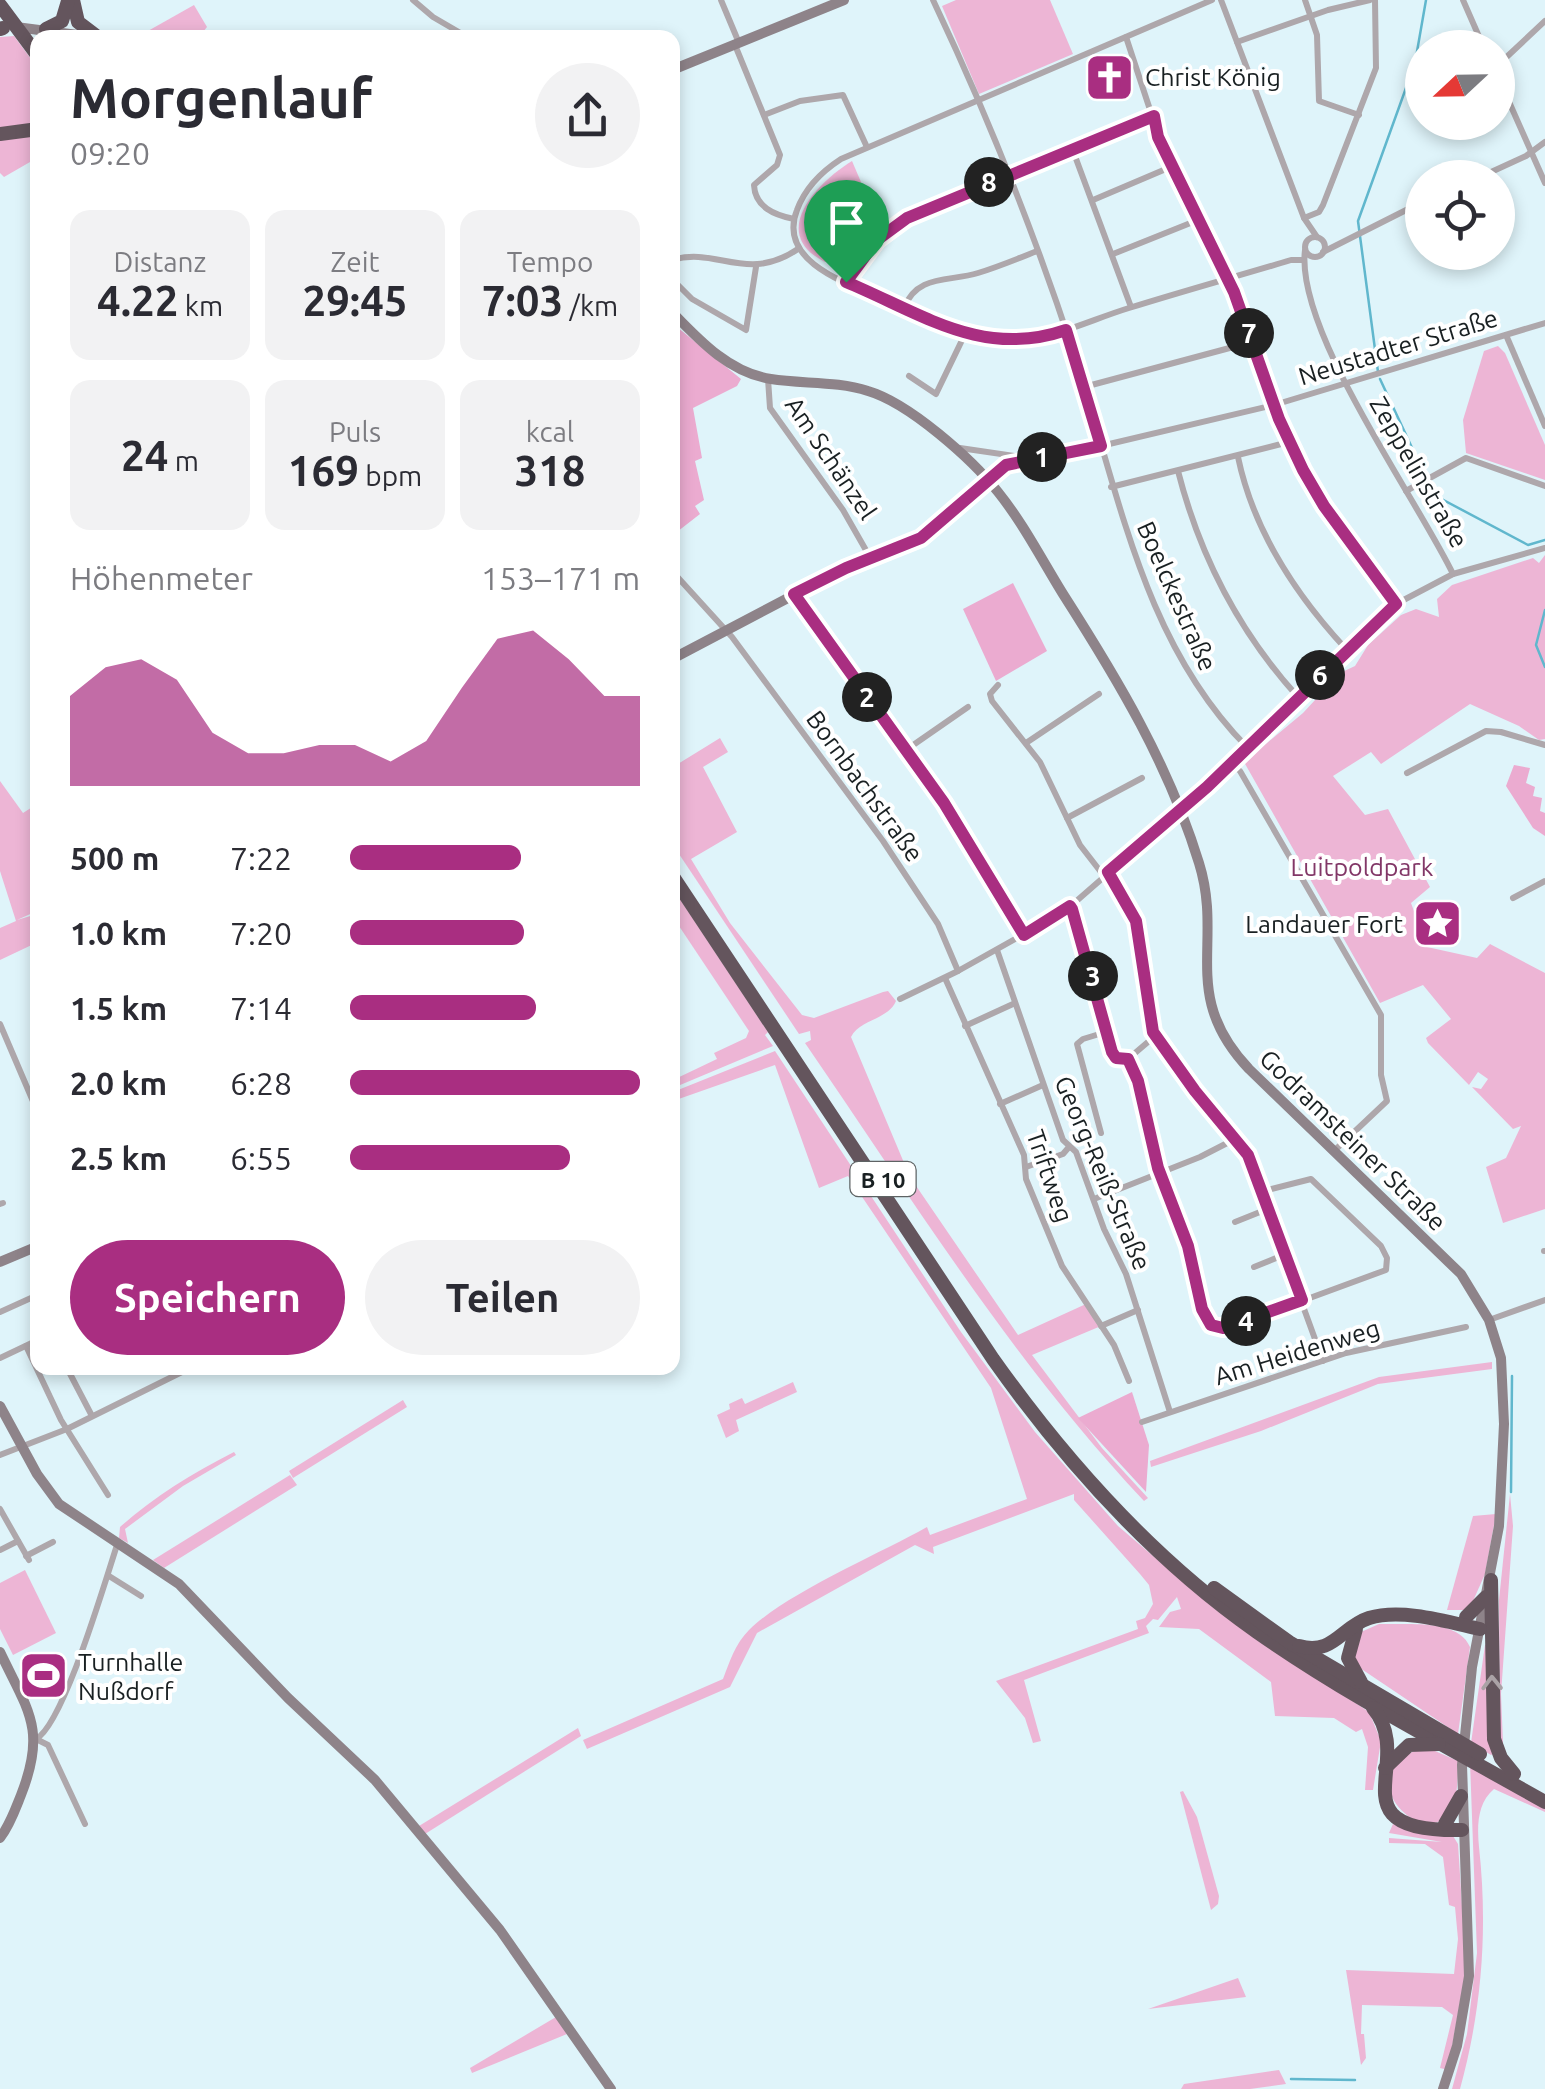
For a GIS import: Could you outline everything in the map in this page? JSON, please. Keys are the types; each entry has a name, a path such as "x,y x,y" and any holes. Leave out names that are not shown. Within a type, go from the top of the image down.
{"highway":[{"path":"8,0 30,32"},
{"path":"53,30 62,21 71,0"},
{"path":"71,0 78,22 88,30"},
{"path":"0,4 30,36"},
{"path":"0,134 30,129"},
{"name":"B 10","path":"680,872 957,1291 1041,1410 1095,1475 1220,1592 1466,1762 1545,1802"},
{"name":"B 10","path":"680,887 976,1334 1062,1450 1126,1519 1220,1604 1296,1658 1424,1722 1532,1784"},
{"path":"1491,1580 1494,1738 1501,1758 1514,1774"},
{"path":"1289,1642 1310,1649 1323,1648 1364,1620 1385,1617 1470,1622 1486,1597"},
{"path":"1364,1620 1351,1638 1348,1658 1386,1730 1382,1791 1393,1814 1407,1824 1462,1830"},
{"name":"B 10","path":"1424,1722 1466,1762"},
{"path":"1385,1768 1409,1745 1444,1746"},
{"path":"1437,1826 1461,1796"}],"street":[{"path":"414,0 458,30"},
{"path":"721,0 780,160 756,183 754,192 765,208 794,219"},
{"path":"680,67 844,0"},
{"name":"Boelckestraße","path":"933,0 1066,330 1131,546 1180,660 1210,707 1247,748"},
{"path":"1212,0 866,145 822,172 805,192 794,219 798,249 815,266 846,282 965,334 1017,342 1304,260"},
{"path":"1221,0 1304,218 1320,239 1319,254 1306,278"},
{"path":"1237,42 1373,0 1377,60 1359,116 1320,210 1304,218"},
{"path":"1463,0 1476,30"},
{"path":"1306,1 1317,44 1319,101 1359,116"},
{"path":"1515,49 1545,21"},
{"path":"2,28 30,40"},
{"path":"1126,37 1173,166 1228,280 1289,442 1324,506 1396,604"},
{"path":"764,116 800,101 843,96 866,145"},
{"path":"846,282 869,249 897,224 1154,116"},
{"path":"1515,116 1545,182"},
{"path":"1515,161 1545,142"},
{"path":"1072,148 1131,307"},
{"path":"1093,200 1173,166"},
{"path":"1319,254 1405,210"},
{"name":"Zeppelinstraße","path":"1304,218 1304,260 1314,308 1346,383 1453,574"},
{"path":"1113,254 1198,220"},
{"path":"1306,246 1320,239 1347,237"},
{"path":"1306,246 1319,254"},
{"path":"680,259 756,267 798,249"},
{"path":"904,308 912,293 927,283 974,274 1037,251"},
{"path":"680,287 692,299 746,330 756,267"},
{"name":"Neustadter Straße","path":"680,319 720,356 746,372 879,394 950,446 986,479 1006,465 1028,458 1101,446 1274,405 1545,323"},
{"path":"909,376 936,394 965,334"},
{"path":"1506,336 1545,426"},
{"path":"1084,387 1252,342"},
{"name":"Am Schänzel","path":"768,378 770,408 849,519 870,558"},
{"path":"1112,488 1289,442"},
{"name":"Neustadter Straße","path":"950,446 1028,458"},
{"path":"1238,457 1257,521 1301,592 1346,649"},
{"path":"1406,491 1466,458 1545,486"},
{"path":"1178,471 1193,528 1218,582 1251,640 1298,697"},
{"path":"680,655 794,594 934,531 986,479"},
{"name":"Godramsteiner Straße","path":"986,479 1015,517 1134,707 1180,810 1204,880 1206,983 1216,1023 1242,1062 1461,1274 1489,1320 1503,1377 1504,1424 1499,1526 1486,1597"},
{"path":"900,999 997,950 1070,906 1231,764 1396,604 1453,574 1545,548"},
{"name":"Bornbachstraße","path":"680,582 884,841 938,924 958,971"},
{"path":"794,594 961,830 1024,935"},
{"path":"998,686 990,697 1044,769 1080,845 1106,874 1136,921 1155,1036 1236,1138 1264,1191 1322,1361"},
{"path":"1026,743 1099,694"},
{"path":"906,750 968,707"},
{"path":"1406,773 1489,731 1545,745"},
{"path":"1231,764 1240,771 1380,1015 1381,1075 1386,1102 1334,1151"},
{"path":"1067,818 1142,778"},
{"path":"1513,898 1545,881"},
{"path":"1070,906 1113,1056 1128,1059"},
{"name":"Georg-Reiß-Straße","path":"997,950 1042,1085 1069,1146 1076,1152 1138,1310 1170,1412"},
{"name":"Triftweg","path":"944,978 1026,1166 1026,1178 1065,1273 1102,1326 1128,1381"},
{"path":"965,1026 1013,1004"},
{"path":"0,1024 30,1093"},
{"path":"1102,1133 1077,1044 1083,1038 1106,1032"},
{"path":"1128,1059 1155,1036"},
{"path":"1128,1059 1138,1081 1161,1173 1188,1246 1208,1323 1228,1328 1386,1270 1388,1258 1377,1241 1312,1179 1264,1191"},
{"path":"1000,1104 1042,1085"},
{"path":"1094,1199 1236,1138"},
{"path":"1026,1166 1062,1154 1069,1146"},
{"path":"1235,1222 1270,1208"},
{"path":"0,1262 30,1249"},
{"path":"1254,1267 1286,1254"},
{"path":"0,1312 30,1298"},
{"path":"1489,1320 1545,1300"},
{"path":"1102,1326 1138,1310"},
{"name":"Am Heidenweg","path":"1142,1422 1322,1361 1466,1327"},
{"path":"0,1358 30,1344"},
{"path":"26,1346 30,1354"},
{"path":"40,1375 67,1429 108,1495"},
{"path":"71,1375 92,1416"},
{"path":"0,1455 67,1429 176,1375"},
{"path":"0,1406 60,1504 188,1592 288,1698 375,1780 500,1930 611,2089"},
{"path":"0,1509 28,1558 53,1542"},
{"path":"0,1550 18,1541"},
{"path":"36,1739 51,1722 109,1576 118,1542"},
{"path":"109,1576 141,1596"},
{"path":"1446,2086 1462,2024 1470,1959 1461,1796 1466,1762 1470,1622"},
{"path":"0,1652 28,1709 36,1739 32,1768 3,1834"},
{"path":"36,1739 48,1745 85,1824"}],"green space":[{"path":"956,0 1050,0 1073,54 979,94 942,6"},
{"path":"194,5 207,27 205,30 150,30"},
{"path":"14,36 30,58 30,124 0,129 0,37"},
{"path":"30,133 30,162 4,177 0,173 0,139"},
{"path":"852,161 879,224 862,249 825,262 808,250 800,237 799,223 813,195"},
{"path":"1498,346 1505,353 1545,445 1545,480 1466,453 1463,420 1484,351"},
{"name":"Luitpoldpark","path":"1545,555 1545,739 1539,740 1519,726 1470,704 1381,764 1371,752 1333,776 1365,815 1388,809 1430,887 1411,903 1427,947 1477,958 1490,944 1545,973 1545,1209 1503,1223 1486,1167 1506,1158 1521,1126 1513,1129 1472,1087 1481,1089 1488,1079 1478,1072 1469,1085 1428,1043 1426,1038 1451,1019 1423,985 1380,1003 1244,762 1303,713 1340,673 1355,666 1368,645 1401,615 1416,609 1439,617 1437,599 1452,585 1533,558 1539,563"},
{"path":"720,738 728,752 703,767 737,832 691,859 730,923 802,1015 814,1018 888,991 896,1001 851,1037 910,1177 1018,1335 1086,1304 1101,1326 1032,1355 1102,1448 1148,1498 1144,1501 1051,1393 966,1279 805,1043 811,1040 810,1031 799,1034 680,856 680,763"},
{"path":"0,781 23,813 30,808 30,914 17,920 30,916 30,946 0,960 0,928 16,921 0,871"},
{"path":"680,899 768,1032 765,1035 773,1046 680,1085 680,1077 717,1059 714,1053 746,1038 749,1031 680,928"},
{"path":"775,1051 961,1332 1035,1432 1118,1526 1215,1609 1369,1712 1381,1741 1373,1790 1365,1790 1368,1747 1362,1729 1356,1732 1334,1718 1275,1716 1271,1682 1199,1629 1159,1627 1170,1612 1181,1609 1177,1597 1158,1620 1153,1619 1146,1626 1149,1633 1024,1680 1041,1741 1033,1743 1025,1718 996,1681 1138,1629 1136,1621 1145,1618 1153,1604 1149,1585 1074,1500 1074,1494 933,1547 934,1554 915,1545 757,1633 730,1687 587,1749 583,1740 723,1679 736,1647 749,1630 808,1589 927,1527 930,1535 1027,1499 991,1388 848,1176 819,1188 775,1065 680,1099 680,1089"},
{"path":"1492,1362 1492,1369 1378,1384 1261,1431 1151,1467 1150,1461 1379,1377"},
{"path":"793,1382 797,1392 736,1420 739,1431 726,1438 717,1415 730,1409 729,1404 742,1398 745,1404"},
{"path":"403,1400 407,1407 293,1478 289,1471"},
{"path":"234,1452 236,1455 183,1486 125,1529 128,1543 119,1538 120,1527 147,1505"},
{"path":"290,1475 297,1485 164,1568 153,1560"},
{"path":"1510,1494 1513,1526 1500,1748 1499,1600"},
{"path":"1496,1514 1485,1574 1469,1610 1447,1610 1473,1516"},
{"path":"25,1570 56,1633 13,1655 0,1629 0,1583"},
{"path":"1379,1624 1443,1627 1464,1638 1470,1647 1458,1734 1357,1666 1353,1648 1361,1632"},
{"path":"1489,1644 1494,1753 1491,1755 1471,1743 1485,1645"},
{"path":"578,1728 581,1736 425,1834 419,1826"},
{"path":"1415,1751 1435,1751 1458,1761 1453,1804 1440,1821 1425,1823 1411,1818 1390,1793 1389,1777 1396,1763"},
{"path":"1470,1762 1545,1805 1545,1812 1494,1789 1481,1808 1478,1831 1483,1939 1478,1999 1460,2089 1452,2089 1467,2034 1477,1953"},
{"path":"1183,1791 1197,1817 1219,1896 1218,1904 1211,1910 1180,1792"},
{"path":"1393,1824 1453,1836 1458,1844 1466,1968 1448,2070 1440,2068 1453,2015 1442,2007 1362,2005 1361,2034 1366,2058 1361,2065 1346,1970 1454,1974 1458,1939 1455,1907 1449,1905 1443,1857 1425,1844 1389,1843 1389,1838 1442,1842 1389,1833"},
{"path":"1238,1978 1246,1997 1148,2009"},
{"path":"556,2017 567,2034 472,2073 470,2068"},
{"path":"1279,2070 1286,2084 1250,2089 1181,2089 1184,2084"}],"shaded area":[{"path":"680,329 741,379 737,386 693,408 702,458 695,461 704,500 695,506 700,514 680,530"},
{"path":"1013,583 1047,651 996,681 963,609"},
{"path":"1514,765 1530,768 1526,783 1535,787 1533,796 1542,798 1540,811 1545,813 1545,836 1533,828 1506,786"},
{"path":"1132,1392 1149,1445 1146,1492 1078,1418"}],"waterway":[{"path":"1378,372 1358,221 1415,63 1426,0"},
{"path":"1380,379 1434,495 1528,545 1545,540"},
{"path":"1545,610 1536,645 1545,667"},
{"path":"1511,1492 1512,1376"},
{"path":"1291,2079 1355,2080"}],"place":[{"name":"Christ König","path":"1110,77"},
{"name":"Landauer Fort","path":"1438,924"},
{"name":"Turnhalle Nußdorf","path":"43,1676"}],"route":[{"path":"1154,116 1158,137 1234,292 1279,419 1303,470 1324,506 1396,604 1207,787 1108,872 1136,921 1153,1032 1248,1155 1302,1300 1228,1328 1208,1323 1188,1246 1158,1168 1138,1081 1128,1059 1113,1056 1072,909 1070,906 1024,935 944,803 794,594 934,531 975,488 1006,465 1101,446 1066,330 1017,342 982,338 846,282 877,240 907,218 1154,116"}]}
